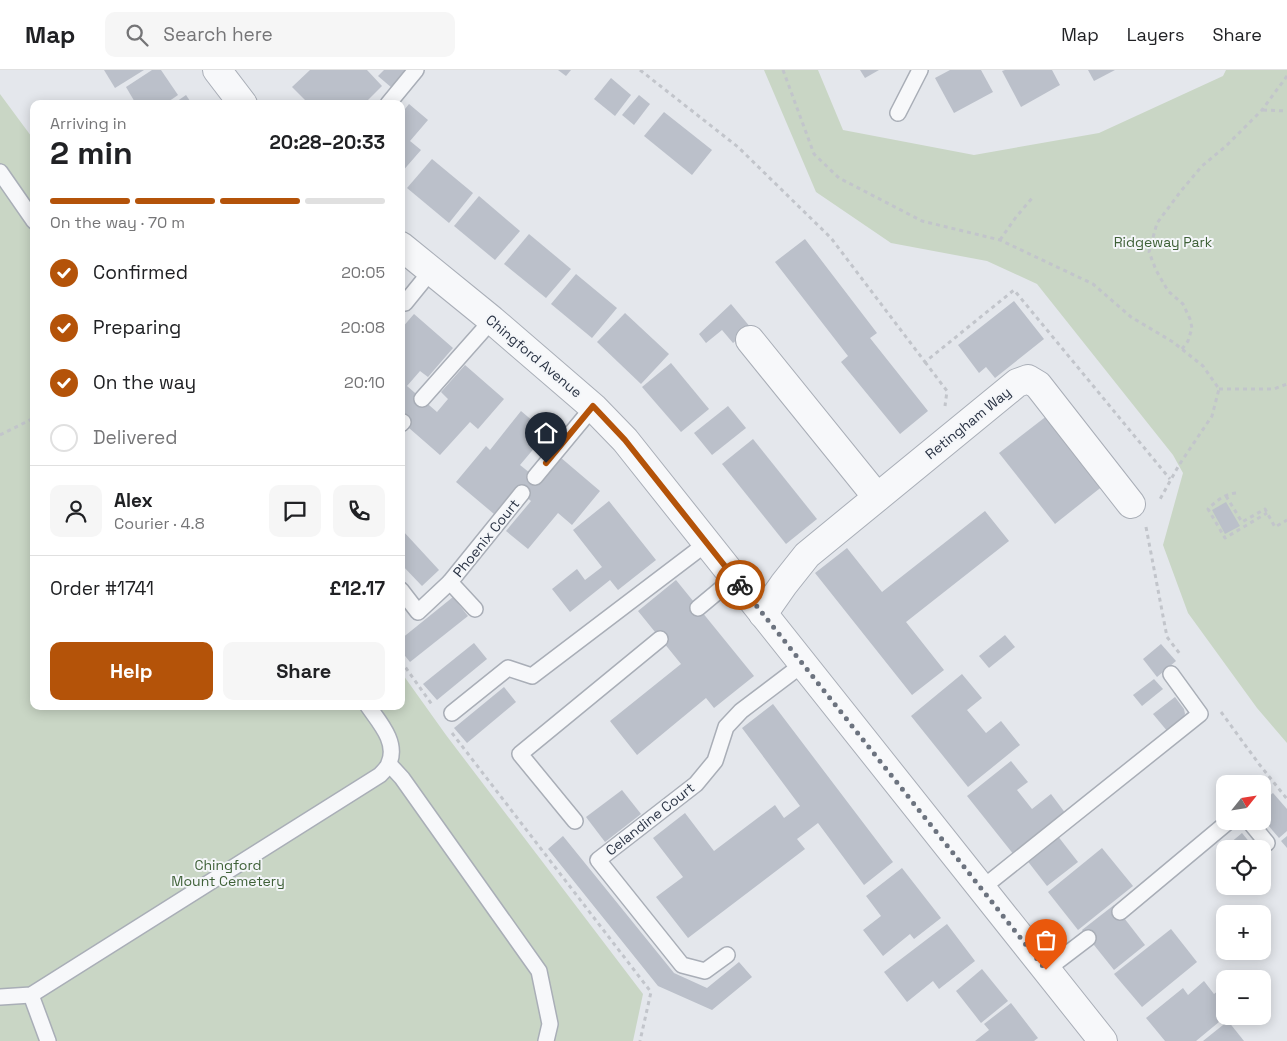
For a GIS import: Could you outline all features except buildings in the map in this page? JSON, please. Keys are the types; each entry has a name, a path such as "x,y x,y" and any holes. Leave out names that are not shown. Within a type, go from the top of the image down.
{"street":[{"path":"218,70 240,100"},
{"name":"Chingford Avenue","path":"405,249 593,406 625,440 1103,1041"},
{"path":"750,340 877,497"},
{"name":"Retingham Way","path":"763,614 807,555 1018,383 1028,379 1038,384 1140,512"}],"lane":[{"path":"391,100 416,70"},
{"path":"898,113 920,70"},
{"path":"0,172 30,215"},
{"path":"405,303 431,271"},
{"path":"422,399 492,320"},
{"path":"535,477 593,406"},
{"name":"Phoenix Court","path":"405,595 418,612 450,582 522,493"},
{"path":"449,719 508,668 532,676 706,543"},
{"path":"698,608 734,578"},
{"name":"Phoenix Court","path":"450,582 474,609"},
{"path":"576,821 520,754 660,639"},
{"name":"Celandine Court","path":"727,955 705,971 682,964 598,860 696,784 715,761 726,727 741,711 803,664"},
{"path":"981,889 1200,714 1171,674"},
{"path":"0,998 31,995 380,775 389,764 391,752 388,736 371,710"},
{"path":"389,764 402,778 539,971 550,1024 546,1041"},
{"path":"1120,912 1218,830"},
{"path":"1256,830 1265,840"},
{"path":"1046,970 1088,938"},
{"path":"31,995 48,1041"}],"path":[{"path":"640,70 738,147 831,238 947,391 944,411"},
{"path":"783,70 814,154 840,178 922,221 1000,240 1094,284 1131,317 1173,342 1204,366 1219,389 1212,416 1170,479 1158,503"},
{"path":"1182,349 1188,342 1192,328 1183,304 1168,291 1156,270 1149,252 1157,223 1202,166 1226,146 1262,110 1287,76"},
{"path":"1262,110 1287,111"},
{"path":"1000,240 1033,197"},
{"path":"925,362 1014,290 1170,479"},
{"path":"1219,389 1274,389 1287,384"},
{"path":"0,435 30,420"},
{"path":"1236,493 1220,499 1208,509 1225,538 1267,513"},
{"path":"1226,496 1242,522 1265,509 1275,527 1287,520"},
{"path":"1140,512 1146,527 1167,637 1184,660"},
{"path":"405,667 435,710"},
{"path":"1219,708 1287,799"},
{"path":"449,719 464,750 650,992 640,1041"}],"green space":[{"name":"Ridgeway Park","path":"764,70 818,70 843,130 974,155 1099,133 1223,76 1226,70 1287,70 1287,743 1257,708 1188,613 1163,545 1183,473 1173,455 1037,284 987,261 891,243 816,192"},
{"name":"Chingford Mount Cemetery","path":"0,94 30,135 30,710 405,710 405,678 446,735 643,994 633,1041 0,1041"}],"way so far":[{"path":"740,585 1046,970"}],"route":[{"path":"546,463 593,406 625,440 740,585"}]}
